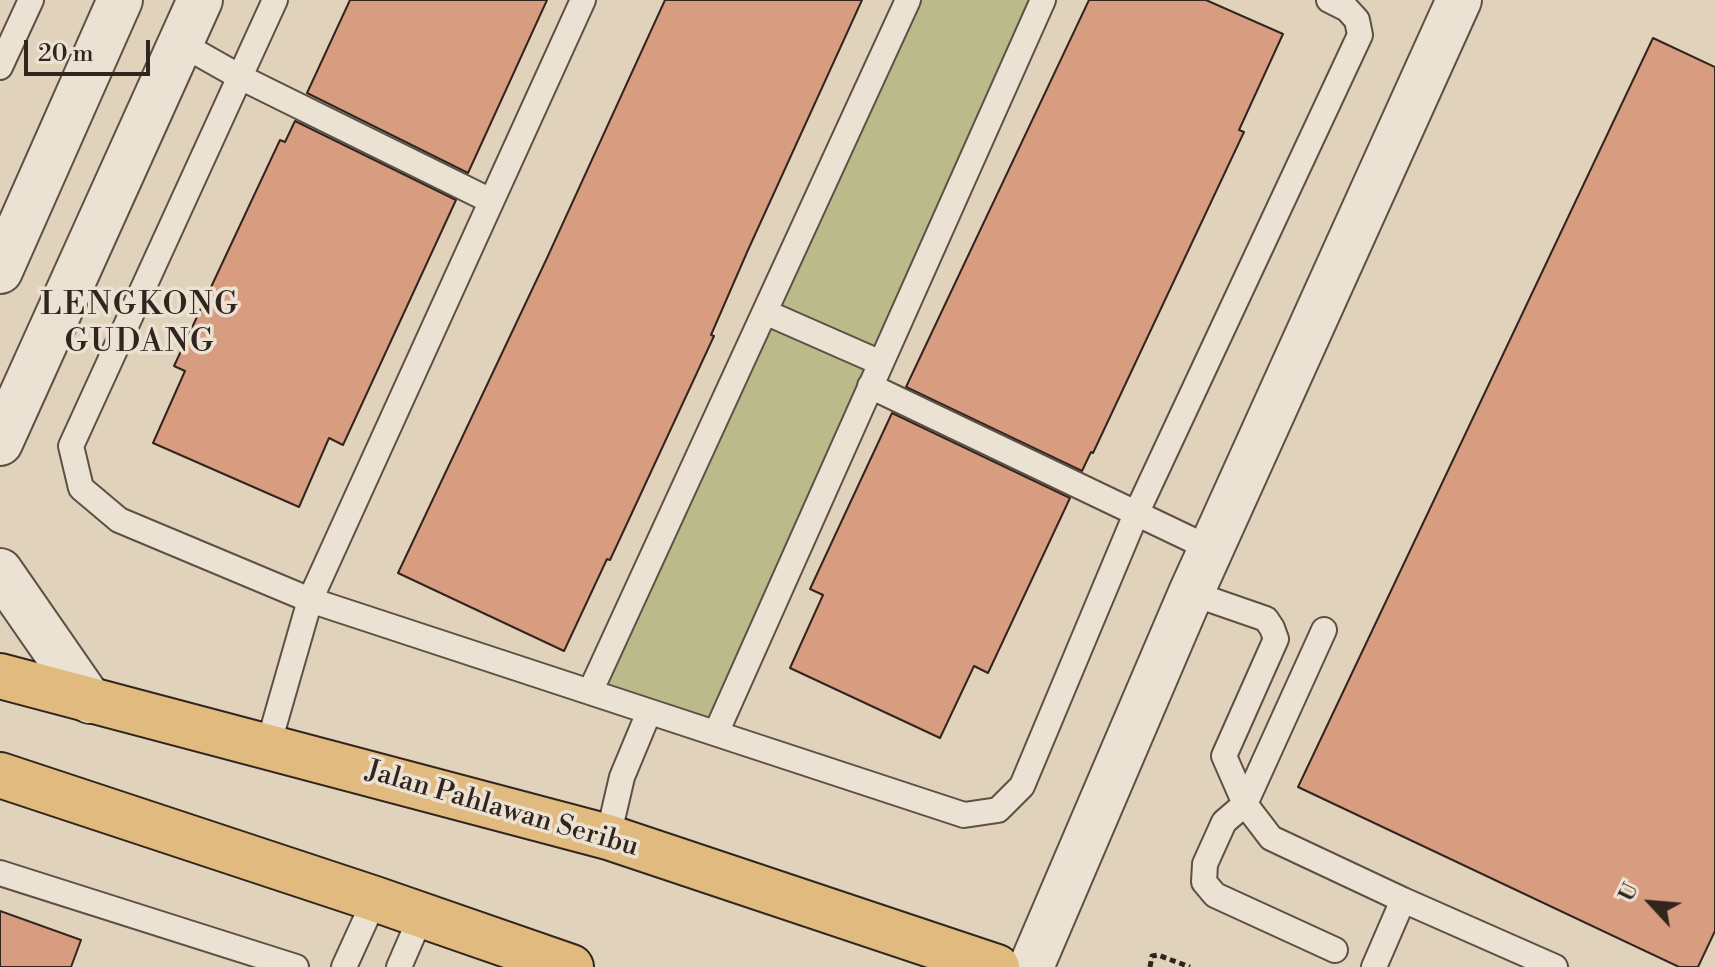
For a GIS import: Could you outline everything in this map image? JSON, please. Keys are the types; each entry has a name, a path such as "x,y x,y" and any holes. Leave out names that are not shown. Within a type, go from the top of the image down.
{"main road":[{"name":"Jalan Pahlawan Seribu","path":"0,676 608,837 997,967"},
{"path":"0,775 422,914 571,967"}],"street":[{"path":"5,242 120,0"},
{"path":"0,443 200,0"},
{"path":"1031,967 1191,593 1459,0"},
{"path":"0,571 90,701"}],"lane":[{"path":"0,67 31,0"},
{"path":"275,0 71,446 81,488 119,520 310,600 964,815 998,810 1022,786 1136,514 1360,35 1357,20 1347,9 1329,0"},
{"path":"268,746 310,600 583,0"},
{"path":"590,692 908,0"},
{"path":"716,733 1043,0"},
{"path":"180,43 240,77 491,201"},
{"path":"765,312 881,363"},
{"path":"870,386 1211,549"},
{"path":"1191,593 1266,619 1276,639 1224,756 1245,804 1271,838 1555,967"},
{"path":"1324,630 1245,804 1224,822 1205,864 1204,882 1215,895 1335,950"},
{"path":"608,837 622,777 649,712"},
{"path":"0,873 296,967"},
{"path":"344,967 375,899"},
{"path":"1374,967 1403,900"},
{"path":"399,967 422,914"}],"path":[{"path":"1150,967 1152,956 1158,955 1190,967"}],"green space":[{"path":"908,0 1043,0 716,733 590,692"}],"building":[{"path":"350,0 547,0 468,173 307,93"},
{"path":"665,0 862,0 748,250 711,335 714,336 610,560 607,559 564,651 398,573"},
{"path":"1089,0 1206,0 1283,34 1239,130 1244,132 1082,471 906,387"},
{"path":"1653,38 1715,67 1715,931 1698,967 1679,967 1298,787"},
{"path":"295,121 456,200 343,445 329,438 299,507 153,443 185,371 174,366 280,140 285,142"},
{"path":"892,413 1070,498 988,673 974,666 940,738 790,668 823,595 810,589"},
{"path":"0,911 81,940 71,967 0,967"}],"district":[{"name":"LENGKONG GUDANG","path":"140,324"}]}
